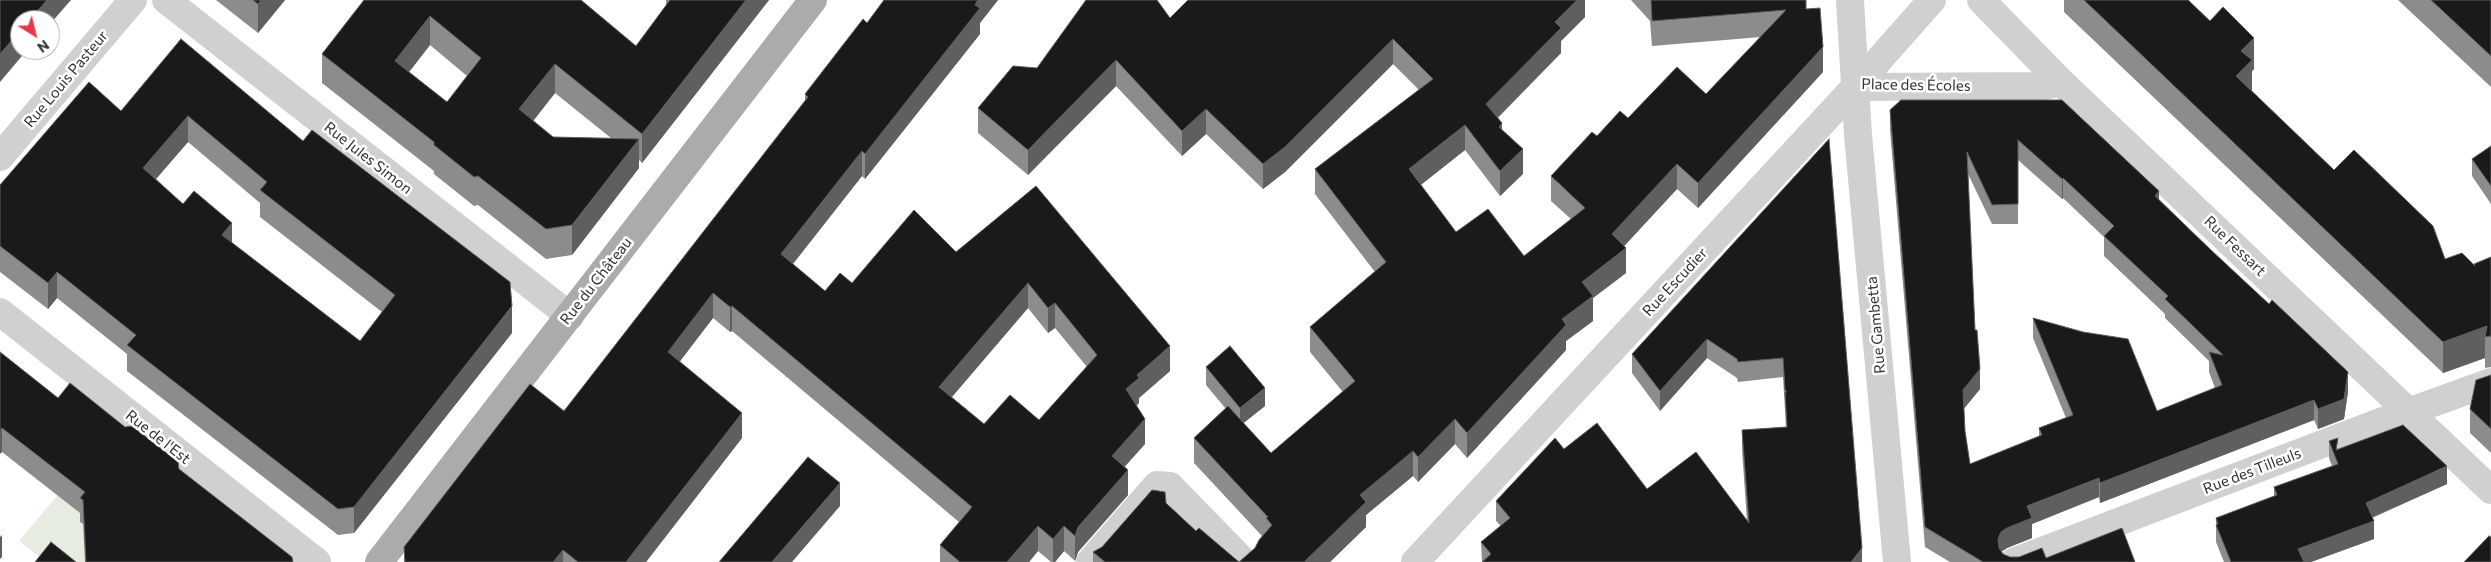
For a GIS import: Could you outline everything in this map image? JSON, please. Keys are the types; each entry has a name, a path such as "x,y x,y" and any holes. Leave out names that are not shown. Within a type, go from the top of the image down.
{"main road":[{"name":"Rue du Château","path":"379,562 813,0"}],"street":[{"name":"Rue Louis Pasteur","path":"0,157 133,0"},
{"name":"Rue Jules Simon","path":"166,0 570,316"},
{"name":"Place des Écoles","path":"1850,0 1856,87 2044,86 2061,82"},
{"name":"Rue Escudier","path":"1415,562 1856,87 1932,0"},
{"name":"Rue Fessart","path":"1981,0 2061,82 2491,490"},
{"name":"Rue Gambetta","path":"1856,87 1858,135 1897,562"},
{"name":"Rue de l'Est","path":"0,312 317,562"},
{"name":"Rue des Tilleuls","path":"2013,562 2408,411 2491,382"},
{"path":"1090,562 1157,484 1170,486 1244,562"}],"shaded area":[{"path":"63,489 90,510 83,523 83,528 149,562 46,562 19,541"}],"building":[{"path":"0,0 47,0 38,10 10,10 10,42 0,54"},
{"path":"253,0 261,0 258,4"},
{"path":"364,0 581,0 636,46 670,0 746,0 642,134 555,64 519,109 553,137 639,139 572,225 546,229 478,176 474,177 434,145 434,142 322,54","holes":["430,16 481,58 447,102 395,61"]},
{"path":"884,0 978,0 975,5 980,8 865,154 862,151 781,254 825,291 840,273 852,283 914,210 956,252 1036,186 1170,346 1137,375 1139,378 1126,389 1145,419 1112,456 1128,470 1078,527 1075,536 1064,526 1053,539 1038,526 1007,562 960,562 940,545 972,507 732,306 730,307 713,293 668,352 742,413 626,562 578,562 563,550 553,562 405,562 404,547 530,384 564,411 808,97 805,94 863,19 867,23","holes":["1028,283 1048,308 1055,303 1097,355 1039,420 1010,395 984,424 939,387"]},
{"path":"1086,0 1157,0 1170,18 1188,0 1577,0 1555,22 1561,28 1486,104 1502,123 1499,127 1523,149 1500,171 1465,125 1409,169 1456,232 1488,209 1524,256 1585,208 1551,176 1592,132 1597,136 1620,111 1628,118 1677,67 1706,94 1786,10 1652,21 1651,0 1806,0 1806,9 1820,8 1823,47 1698,183 1677,164 1612,234 1626,248 1582,282 1593,296 1562,319 1566,325 1467,433 1455,419 1418,457 1413,451 1360,495 1366,502 1304,562 1239,562 1255,548 1259,540 1272,525 1266,518 1268,517 1194,438 1228,406 1271,453 1355,381 1310,327 1386,262 1315,169 1433,79 1393,39 1285,147 1263,164 1206,109 1182,131 1116,60 1028,150 978,108 1013,66 1037,68"},
{"path":"2084,0 2188,0 2210,21 2223,7 2254,38 2241,51 2252,60 2236,76 2334,170 2354,150 2433,226 2445,259 2462,253 2475,266 2474,264 2491,257 2491,336 2485,337 2487,326 2443,342"},
{"path":"2431,0 2491,0 2491,56"},
{"path":"181,39 303,141 312,130 510,282 512,306 354,507 338,509 127,345 136,335 57,272 48,283 0,246 0,185 89,82 121,111","holes":["188,116 267,182 260,190 395,295 360,341 222,235 232,223 194,191 183,204 143,168"]},
{"path":"1901,100 2062,100 2159,191 2155,196 2211,250 2269,304 2272,300 2348,372 2344,399 2318,409 2314,400 2100,483 2099,478 2027,506 2032,518 2007,528 2001,532 1998,539 1999,548 2003,554 2010,557 2019,557 2042,548 2046,558 2122,528 2135,562 1983,562 1925,527 1890,110","holes":["2018,140 2114,226 2104,236 2168,296 2165,299 2223,355 2209,352 2222,385 2157,411 2128,339 2083,332 2033,318 2073,415 2039,428 2042,435 1970,464 1965,431 1963,390 1980,369 1977,330 1975,330 1967,152 1992,205 2018,204"]},
{"path":"1829,139 1862,548 1851,562 1482,562 1491,554 1481,542 1510,518 1496,501 1555,438 1564,449 1597,423 1647,489 1696,452 1749,523 1742,430 1787,427 1785,392 1787,392 1785,390 1783,358 1738,362 1737,359 1707,339 1660,391 1632,354"},
{"path":"2491,146 2491,186 2472,159"},
{"path":"1230,346 1265,388 1240,408 1206,367"},
{"path":"0,352 58,398 70,383 125,427 132,426 178,462 179,469 292,557 293,562 86,562 83,500 80,498 85,492 2,428 0,430"},
{"path":"2491,375 2491,429 2470,409 2476,380"},
{"path":"2403,425 2447,466 2366,503 2374,521 2298,549 2304,562 2231,562 2216,525 2218,524 2216,518 2277,495 2274,487 2338,464 2329,441 2338,438 2336,450"},
{"path":"808,457 840,483 772,562 719,562"},
{"path":"1152,490 1165,492 1166,503 1196,531 1199,528 1239,562 1105,562 1093,552 1102,547"},
{"path":"2489,536 2491,537 2491,562 2464,562"},
{"path":"51,542 76,562 35,562"}]}
